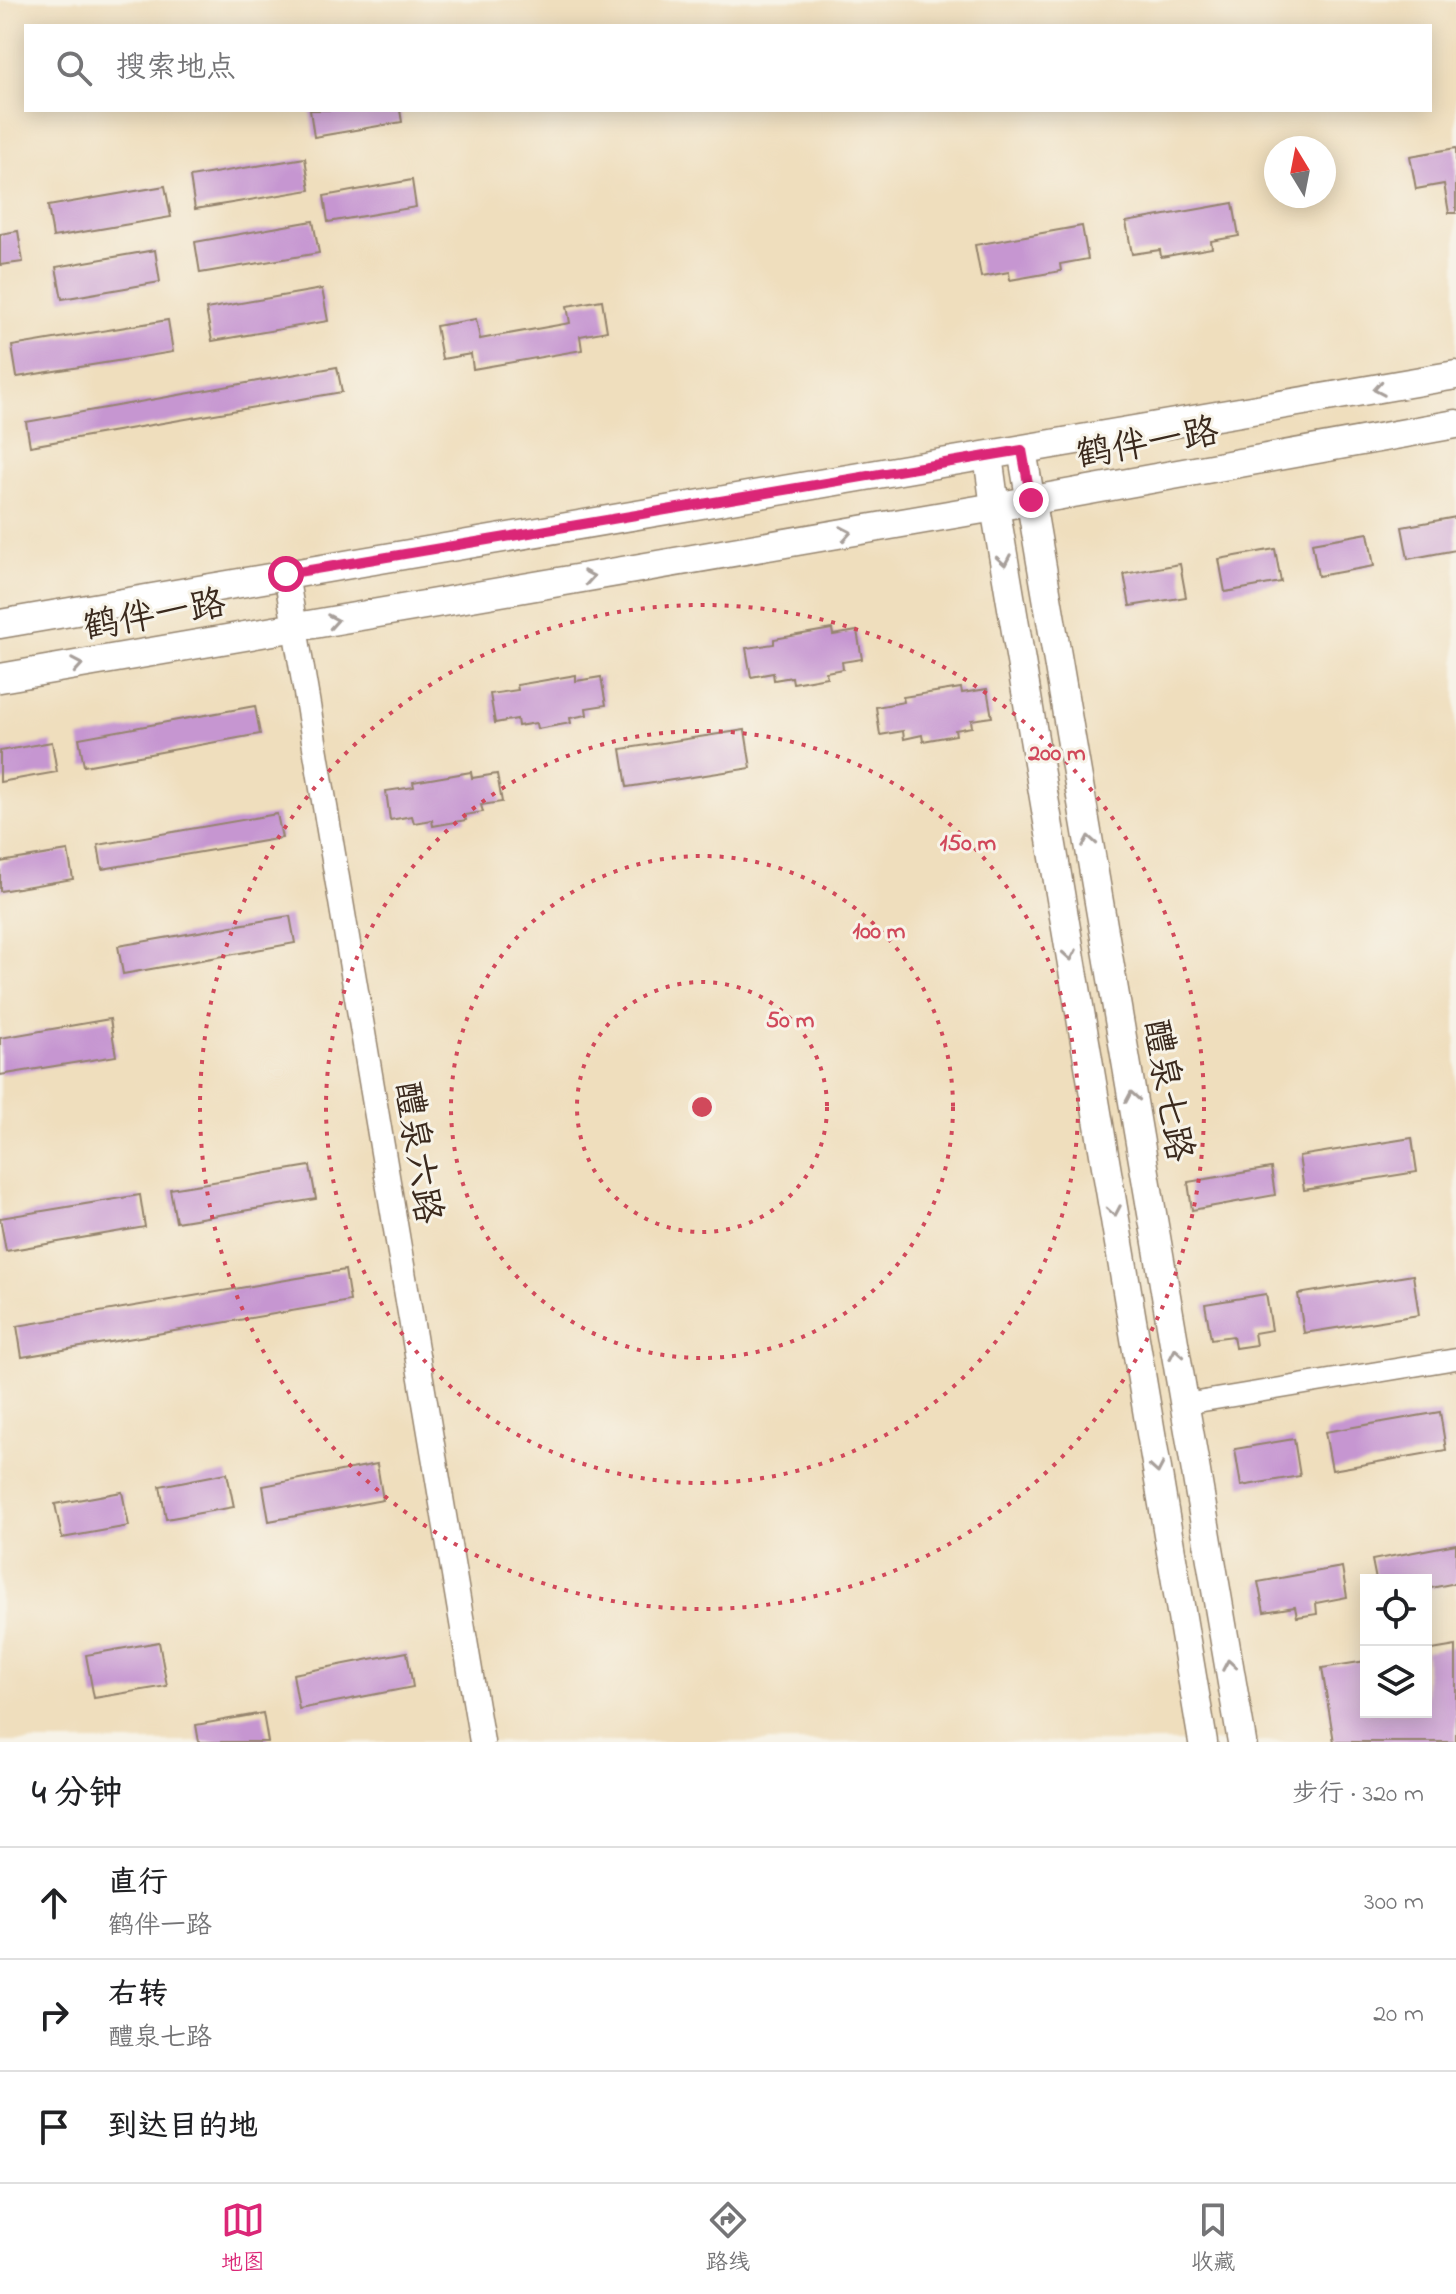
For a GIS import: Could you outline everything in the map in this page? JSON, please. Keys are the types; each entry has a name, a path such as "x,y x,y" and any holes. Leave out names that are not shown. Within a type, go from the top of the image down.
{"main road":[{"name":"鹤伴一路","path":"0,624 1456,375"},
{"name":"鹤伴一路","path":"0,678 995,507 1456,424"},
{"name":"醴泉七路","path":"1022,450 1242,1742"},
{"path":"988,456 1203,1742"}],"street":[{"name":"醴泉六路","path":"286,574 482,1742"},
{"path":"1185,1404 1456,1359"}],"building":[{"path":"310,112 400,112 402,122 314,137"},
{"path":"1456,148 1456,213 1449,213 1444,184 1416,189 1410,156"},
{"path":"305,158 310,190 195,209 190,177"},
{"path":"412,180 416,207 328,222 324,196"},
{"path":"165,186 171,217 53,237 48,206"},
{"path":"1233,203 1239,236 1211,241 1212,248 1161,257 1160,250 1132,254 1126,222"},
{"path":"313,221 319,253 200,273 195,242"},
{"path":"1082,226 1088,259 1060,264 1061,271 1010,280 1009,272 981,277 975,245"},
{"path":"18,231 23,262 0,265 0,234"},
{"path":"155,250 160,282 62,299 56,267"},
{"path":"322,289 328,321 212,341 206,309"},
{"path":"602,300 607,331 580,336 582,350 473,369 471,354 442,359 436,326 476,319 480,339 570,323 567,306"},
{"path":"168,320 173,352 17,377 12,346"},
{"path":"337,367 342,392 30,446 26,422"},
{"path":"1456,517 1456,550 1408,559 1402,527"},
{"path":"1368,533 1374,566 1318,576 1312,543"},
{"path":"1275,549 1281,582 1225,592 1219,559"},
{"path":"1180,564 1186,597 1130,606 1124,574"},
{"path":"832,629 833,635 857,631 862,659 842,662 843,669 826,672 827,677 793,683 792,677 774,680 773,673 751,677 746,648 774,644 774,639"},
{"path":"576,675 576,681 601,677 606,705 586,708 587,715 570,718 571,723 537,729 536,723 518,726 517,719 495,723 490,694 518,690 517,685"},
{"path":"961,688 962,693 987,689 992,717 971,720 972,727 955,730 956,735 923,741 922,735 904,739 903,731 880,735 876,707 904,702 903,697"},
{"path":"255,706 260,734 84,766 79,738"},
{"path":"745,730 751,768 627,787 621,749"},
{"path":"52,742 57,772 0,782 0,751"},
{"path":"471,772 472,778 497,774 502,802 481,805 483,812 465,815 466,820 433,826 432,820 414,823 412,816 390,820 386,791 414,787 413,782"},
{"path":"277,814 282,838 102,869 98,845"},
{"path":"68,851 73,879 0,891 0,862"},
{"path":"290,916 295,943 123,974 118,946"},
{"path":"110,1019 116,1056 0,1075 0,1038"},
{"path":"1412,1138 1417,1172 1304,1190 1299,1156"},
{"path":"310,1166 316,1199 176,1222 170,1189"},
{"path":"1271,1168 1275,1195 1192,1210 1188,1182"},
{"path":"140,1195 145,1227 6,1251 0,1218"},
{"path":"345,1270 350,1301 22,1357 17,1326"},
{"path":"1413,1275 1419,1315 1304,1333 1298,1294"},
{"path":"1266,1294 1272,1330 1254,1333 1256,1345 1235,1348 1233,1336 1211,1339 1205,1304"},
{"path":"1440,1412 1446,1450 1332,1470 1325,1432"},
{"path":"1294,1439 1300,1476 1241,1486 1235,1449"},
{"path":"377,1464 383,1500 269,1521 263,1486"},
{"path":"227,1473 234,1507 166,1519 160,1486"},
{"path":"122,1492 129,1526 62,1538 55,1504"},
{"path":"1456,1544 1456,1583 1432,1588 1432,1574 1375,1574 1372,1560"},
{"path":"1342,1567 1347,1597 1316,1603 1317,1614 1297,1617 1295,1607 1264,1612 1258,1582"},
{"path":"159,1642 167,1686 94,1698 86,1655"},
{"path":"1456,1646 1456,1742 1334,1742 1322,1668 1360,1662 1360,1718 1432,1718 1432,1650"},
{"path":"407,1652 413,1687 299,1709 293,1674"},
{"path":"263,1713 268,1742 199,1742 196,1725"}],"route":[{"path":"286,574 1022,450 1031,500"}]}
